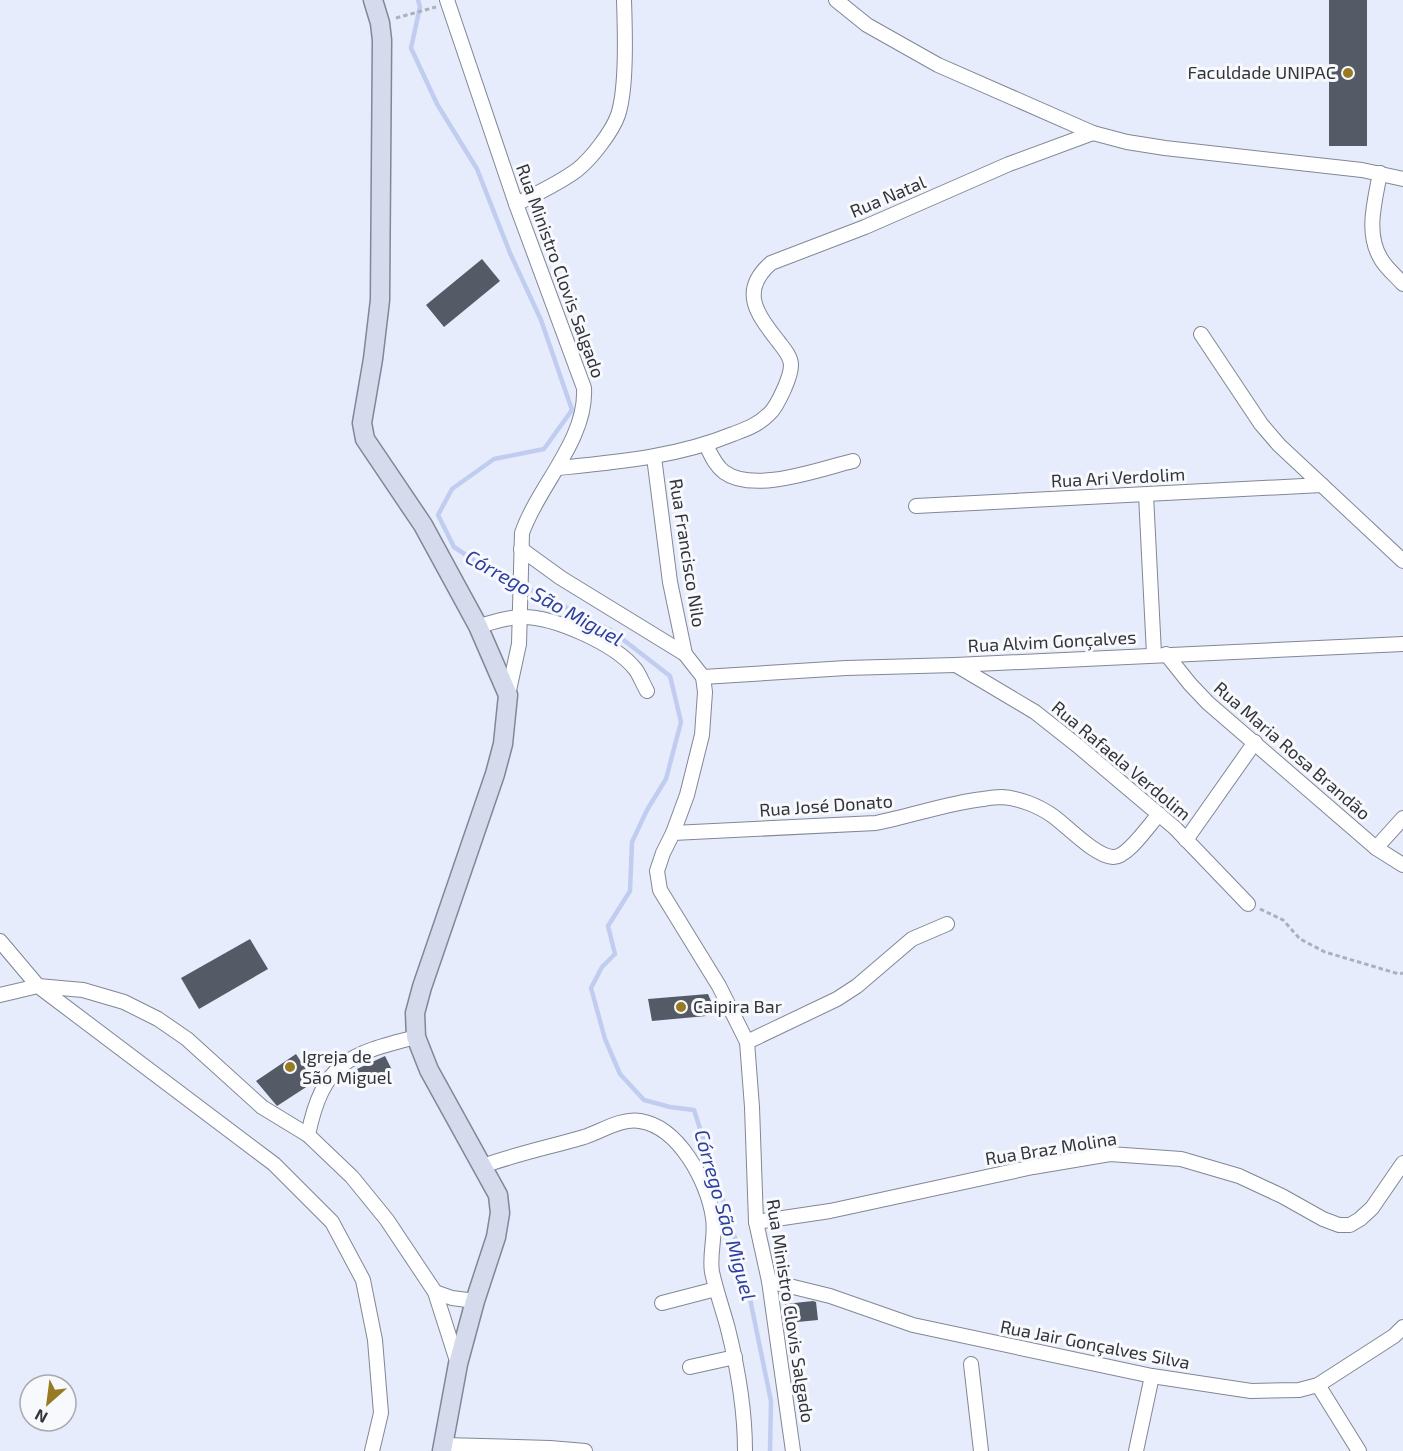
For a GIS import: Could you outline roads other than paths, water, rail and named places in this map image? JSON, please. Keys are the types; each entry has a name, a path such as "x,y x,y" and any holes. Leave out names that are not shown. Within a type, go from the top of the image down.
{"main road":[{"path":"373,0 382,40 380,300 374,359 362,423 365,439 423,525 478,626 508,695 504,744 415,1013 416,1037 429,1070 498,1195 500,1214 496,1237 458,1364 443,1448"}],"street":[{"name":"Rua Ministro Clovis Salgado","path":"447,0 516,204 584,388 583,412 558,468 527,519 522,533 516,662 508,695"},
{"path":"516,204 578,169 605,138 618,116 623,73 624,0"},
{"path":"836,0 867,25 938,65 1093,133 1127,142 1165,148 1380,174 1403,179"},
{"name":"Rua Natal","path":"558,468 654,457 706,445 756,425 770,413 790,375 791,363 786,352 761,319 754,302 753,287 756,280 771,263 865,227 1009,164 1093,133"},
{"path":"1380,174 1371,221 1375,248 1382,261 1403,284"},
{"path":"1201,334 1261,424 1279,446 1403,561"},
{"path":"706,445 714,462 725,473 755,482 853,462"},
{"name":"Rua Francisco Nilo","path":"654,457 670,582 685,654"},
{"name":"Rua Ari Verdolim","path":"916,506 1322,486"},
{"path":"1146,495 1160,654"},
{"path":"521,555 685,654 703,677"},
{"path":"478,626 520,613 568,627 616,651 635,670 647,691"},
{"name":"Rua Alvim Gonçalves","path":"703,677 846,668 1403,644"},
{"name":"Rua Maria Rosa Brandão","path":"1160,654 1196,691 1376,848 1403,865"},
{"name":"Rua Rafaela Verdolim","path":"955,665 1035,712 1159,814 1248,904"},
{"name":"Rua Ministro Clovis Salgado","path":"703,677 705,692 702,735 687,795 657,871 660,890 718,986 747,1042 756,1222 769,1281 793,1451"},
{"path":"1186,840 1255,742"},
{"name":"Rua José Donato","path":"673,833 876,823 960,802 1002,797 1031,804 1052,815 1101,853 1112,857 1119,856 1128,850 1159,814"},
{"path":"1376,848 1403,818"},
{"path":"747,1042 837,999 857,986 912,939 947,924"},
{"path":"0,941 38,986 274,1164 332,1222 363,1280 375,1340 381,1413 372,1451"},
{"path":"0,995 38,986 83,990 124,1002 158,1019 187,1039 262,1107 309,1136 352,1177 387,1220 435,1292 458,1364"},
{"path":"309,1136 313,1111 329,1077 351,1059 374,1048 416,1037"},
{"path":"483,1166 511,1156 587,1136 624,1122 638,1121 651,1124 670,1135 702,1180 713,1218 711,1257 716,1289 735,1358 742,1400 745,1451"},
{"name":"Rua Braz Molina","path":"756,1222 830,1211 1022,1170 1110,1154 1181,1159 1239,1176 1323,1219 1339,1225 1350,1225 1360,1220 1372,1208 1403,1162"},
{"name":"Rua Jair Gonçalves Silva","path":"769,1281 830,1296 913,1325 1152,1376 1251,1391 1299,1390 1318,1385 1394,1336 1403,1327"},
{"path":"662,1303 716,1289"},
{"path":"435,1292 452,1298 475,1301"},
{"path":"690,1367 735,1358"},
{"path":"971,1364 981,1451"},
{"path":"1136,1451 1152,1376"},
{"path":"1318,1385 1359,1451"},
{"path":"443,1448 550,1448 585,1451"}],"waterway":[{"name":"Córrego São Miguel","path":"418,0 420,7 411,48 437,104 477,169 510,253 541,320 572,410 544,449 494,459 452,489 438,515 454,547 492,572 612,631 670,676 681,722 666,779 647,810 632,842 630,891 608,926 615,954 602,967 591,988 605,1039 620,1074 644,1100 694,1110 742,1260 771,1401 770,1451"}],"place":[{"name":"Faculdade UNIPAC","path":"1348,73"},
{"name":"Caipira Bar","path":"681,1007"},
{"name":"Igreja de São Miguel","path":"290,1067"}]}
